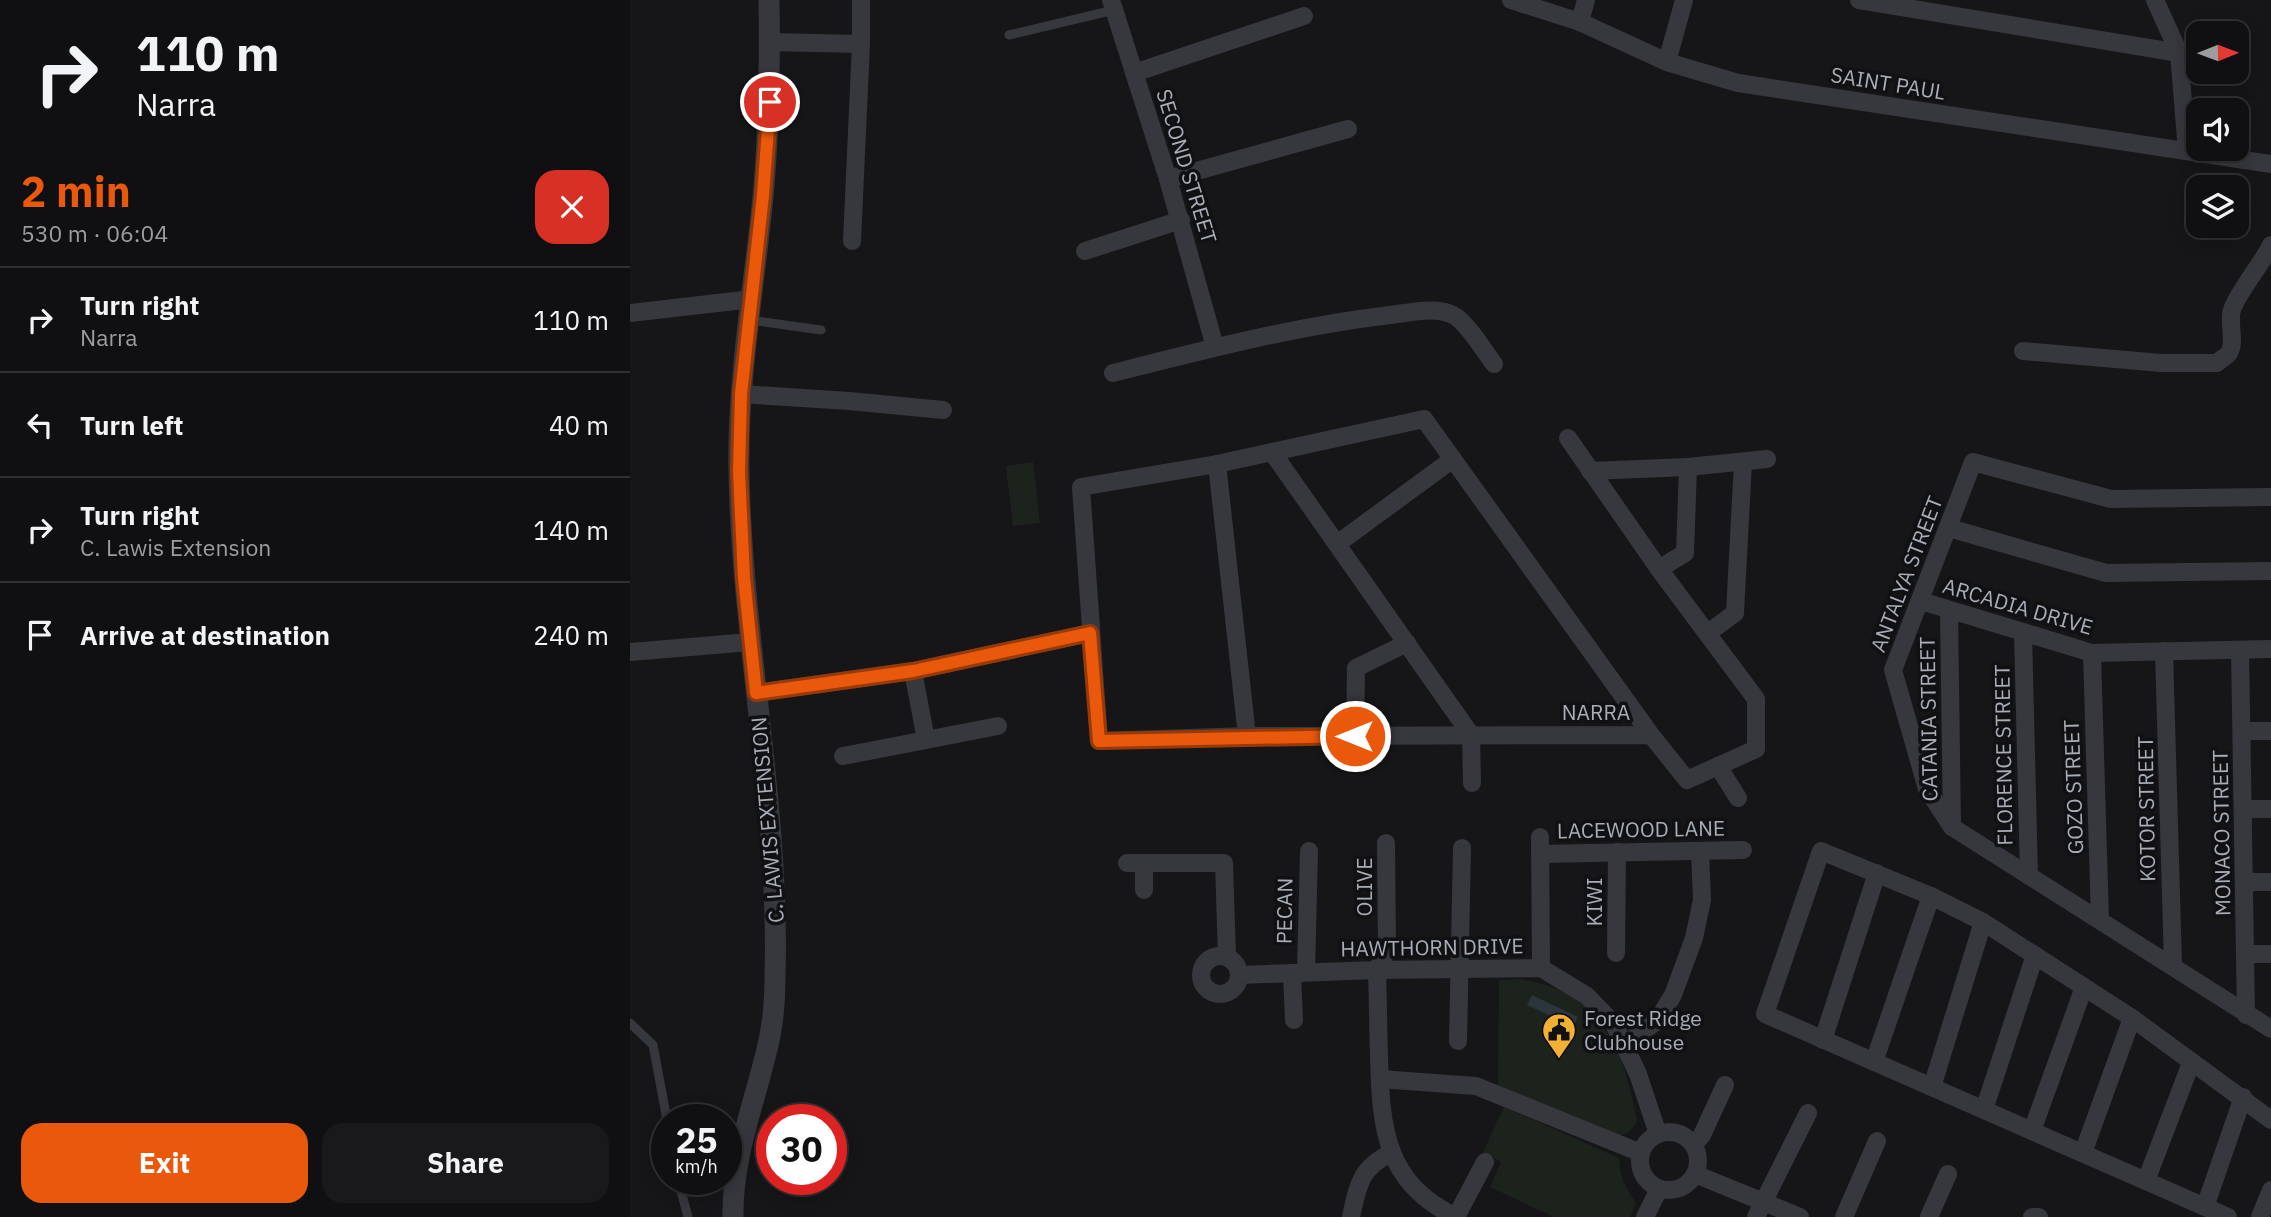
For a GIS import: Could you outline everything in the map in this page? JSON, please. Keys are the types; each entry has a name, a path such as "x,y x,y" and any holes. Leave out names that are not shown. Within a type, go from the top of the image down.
{"street":[{"path":"852,240 861,0"},
{"name":"SAINT PAUL","path":"1511,0 1580,22 1667,62 1738,83 2186,151"},
{"path":"1580,22 1586,0"},
{"path":"1667,62 1684,0"},
{"path":"1859,0 2179,54"},
{"path":"2155,0 2179,54 2186,139"},
{"name":"C. LAWIS EXTENSION","path":"733,1217 732,1198 739,1150 768,1045 775,980 776,913 772,835 750,642 739,472 741,394 763,195 770,102 769,42 772,2"},
{"name":"SECOND STREET","path":"1113,5 1181,220 1216,347"},
{"path":"1134,72 1304,16"},
{"path":"769,42 861,44"},
{"path":"1168,179 1348,129"},
{"name":"SAINT PAUL","path":"2249,161 2271,164"},
{"path":"1085,251 1181,220"},
{"path":"2023,351 2161,363 2217,363 2229,352 2232,340 2229,324 2232,308 2271,244"},
{"path":"630,313 750,309"},
{"path":"1113,373 1216,347 1362,318 1443,312 1452,314 1461,321 1494,364"},
{"path":"741,394 943,410"},
{"name":"NARRA","path":"1424,419 1651,734 1247,736 1099,741 1081,487 1217,464 1424,419"},
{"path":"1568,438 1659,569 1756,699 1756,749 1687,780 1651,734"},
{"path":"1272,452 1471,735 1472,783"},
{"path":"1590,471 1688,467 1767,458"},
{"path":"1336,544 1453,459"},
{"path":"1708,633 1735,613 1743,462"},
{"name":"ANTALYA STREET","path":"2271,497 2110,499 1973,462 1893,670 1927,789 1952,827 2271,1029"},
{"path":"1217,464 1247,736"},
{"path":"1659,569 1685,553 1688,467"},
{"path":"1949,528 2106,573 2271,570"},
{"name":"ARCADIA DRIVE","path":"1921,601 2092,653 2271,649"},
{"name":"CATANIA STREET","path":"1949,610 1952,827"},
{"name":"FLORENCE STREET","path":"2023,632 2029,876"},
{"path":"756,693 913,671 1090,633"},
{"path":"630,652 750,642"},
{"path":"1355,736 1355,671 1361,664 1407,643"},
{"name":"MONACO STREET","path":"2241,650 2246,1015"},
{"name":"KOTOR STREET","path":"2164,652 2173,965"},
{"name":"GOZO STREET","path":"2092,653 2099,920"},
{"path":"913,671 926,740"},
{"path":"843,756 998,726"},
{"path":"2242,731 2271,731"},
{"path":"1718,766 1738,798"},
{"path":"2244,809 2271,809"},
{"name":"OLIVE","path":"1387,843 1387,950 1377,970 1382,1122 1391,1153 1403,1174 1435,1207 1456,1217"},
{"name":"LACEWOOD LANE","path":"1541,968 1540,845 1617,852 1743,850"},
{"path":"1458,1041 1462,848"},
{"name":"PECAN","path":"1294,1020 1309,851"},
{"path":"1625,1044 1657,1021 1673,995 1694,938 1702,900 1700,851"},
{"path":"2228,1217 1765,1014 1821,851 1931,896 1983,922 2132,1018 2271,1120"},
{"name":"KIWI","path":"1616,953 1617,852"},
{"path":"1143,890 1135,863 1224,863 1227,957"},
{"path":"1823,1040 1877,873"},
{"path":"2245,882 2271,882"},
{"path":"1874,1062 1931,896"},
{"path":"1932,1087 1983,922"},
{"path":"2246,954 2271,954"},
{"path":"1984,1110 2035,955"},
{"path":"1219,956 1227,957 1238,968 1239,975 1234,989 1220,995 1206,989 1201,975 1206,962 1219,956"},
{"name":"HAWTHORN DRIVE","path":"1239,975 1541,968 1587,996 1614,1024 1625,1044 1658,1134"},
{"path":"2032,1131 2084,987"},
{"path":"2083,1153 2132,1018"},
{"path":"2146,1181 2191,1063"},
{"path":"1380,1079 1476,1086 1641,1153"},
{"path":"1693,1145 1702,1135 1725,1085"},
{"path":"2205,1206 2243,1097"},
{"path":"1759,1209 1808,1113"},
{"path":"1678,1133 1693,1145 1698,1164 1689,1183 1680,1188 1659,1189 1643,1174 1641,1153 1647,1142 1658,1134 1678,1133"},
{"path":"1844,1217 1877,1140"},
{"path":"1351,1217 1358,1182 1378,1159 1391,1153"},
{"path":"1456,1217 1485,1162"},
{"path":"1695,1174 1759,1209 1800,1217"},
{"path":"1929,1217 1948,1174"},
{"path":"1645,1217 1659,1189"},
{"path":"2260,1217 2271,1190"},
{"path":"2032,1217 2039,1217"}],"lane":[{"path":"1009,35 1113,5"},
{"path":"750,309 821,330"},
{"path":"630,1023 653,1045 664,1104"},
{"path":"682,1195 688,1217"}],"shaded area":[{"path":"1033,462 1040,523 1013,526 1006,466"},
{"path":"1520,979 1570,996 1589,1010 1604,1028 1615,1048 1632,1095 1637,1122 1628,1133 1617,1136 1498,1086 1499,980"},
{"path":"1532,995 1578,1017 1571,1030 1558,1024 1555,1018 1527,1005"},
{"path":"1504,1107 1619,1158 1624,1182 1636,1203 1630,1217 1554,1217 1490,1187 1501,1162 1483,1152"}],"place":[{"name":"Forest Ridge Clubhouse","path":"1559,1060"}],"route":[{"path":"770,102 763,195 741,394 739,472 744,578 756,693 913,671 1090,633 1099,741 1247,736 1355,736"}]}
